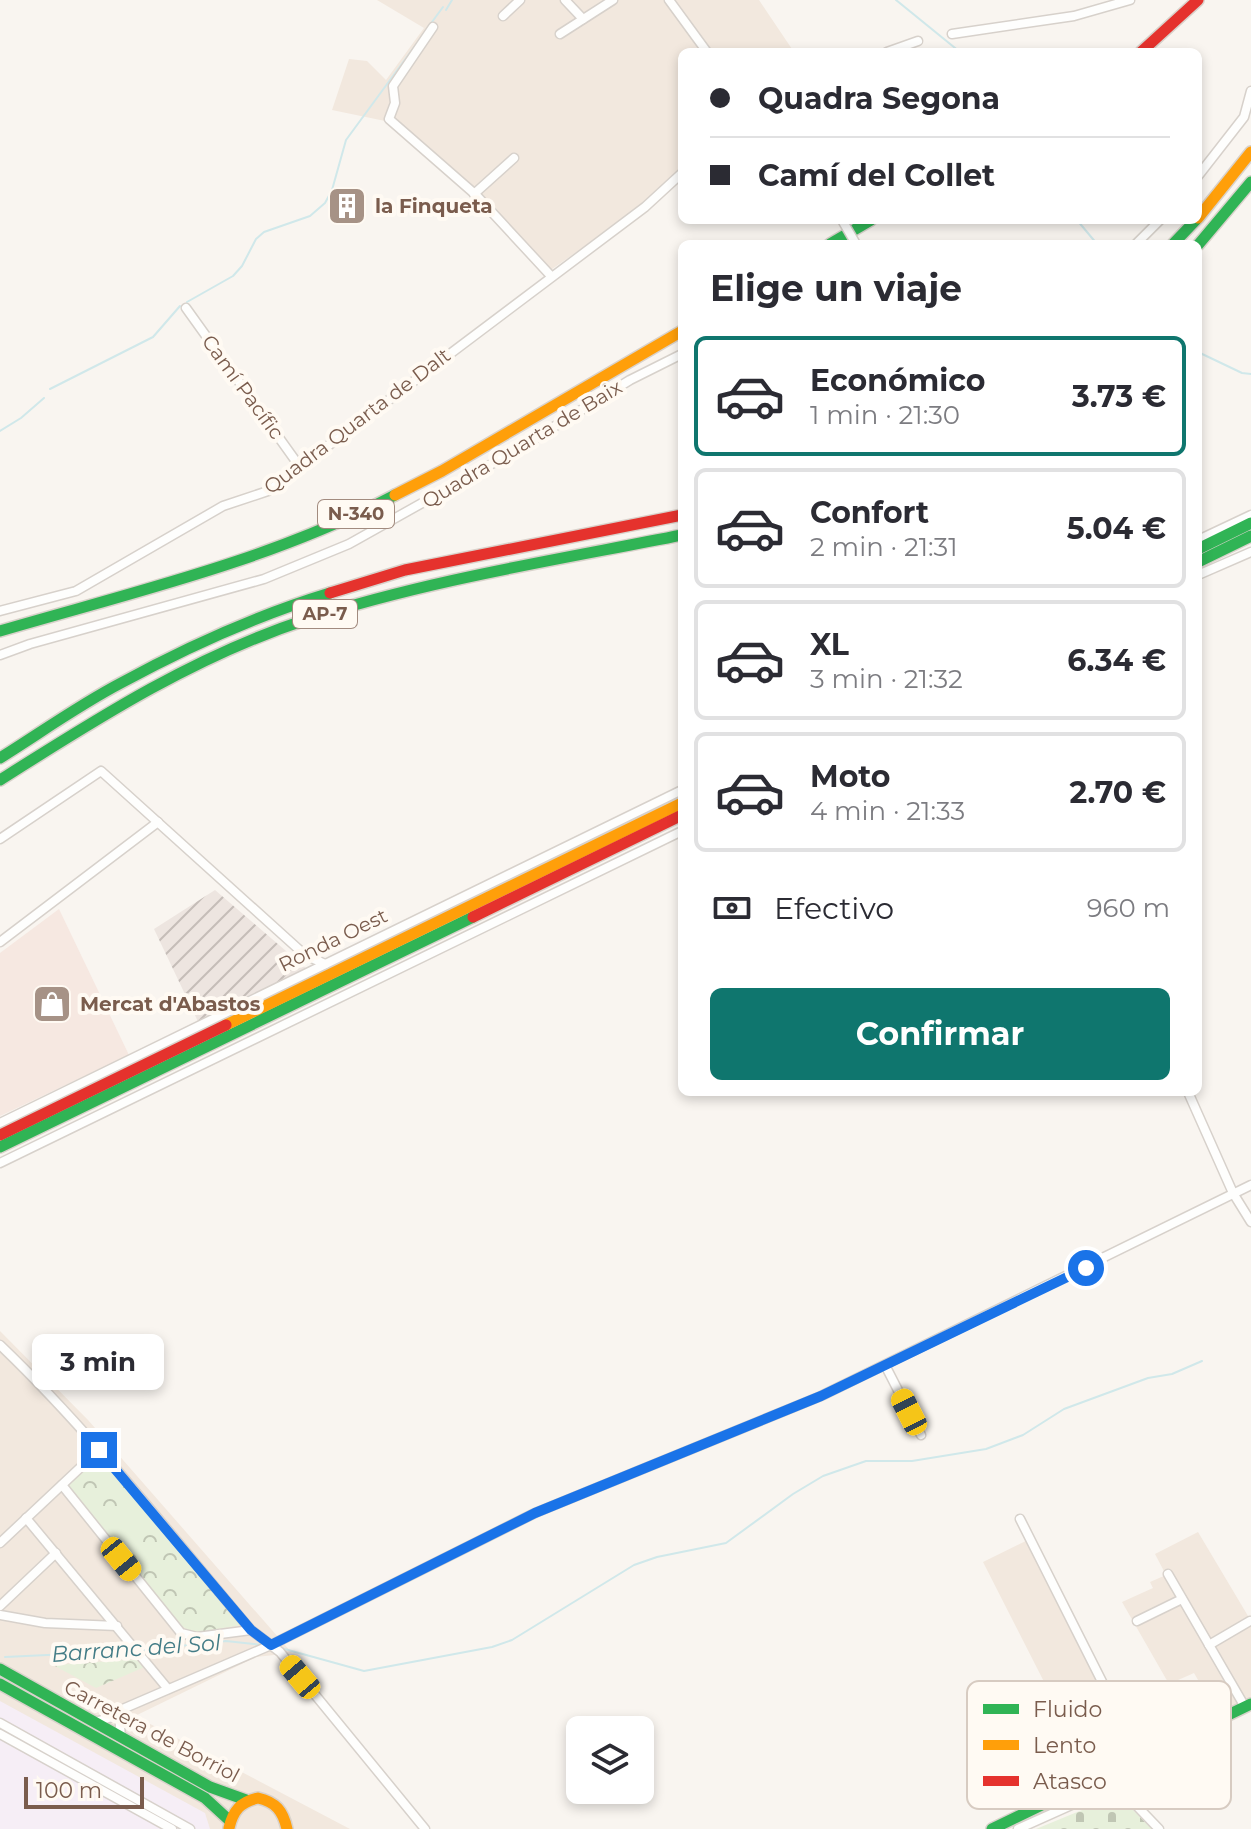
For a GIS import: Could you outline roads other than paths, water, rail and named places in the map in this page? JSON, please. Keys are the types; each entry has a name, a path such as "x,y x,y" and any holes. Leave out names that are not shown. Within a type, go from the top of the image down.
{"main road":[{"path":"1145,48 1198,0"},
{"path":"1202,213 1251,152"},
{"path":"1202,240 1251,182"},
{"path":"837,240 864,224"},
{"path":"1177,240 1192,224"},
{"name":"N-340","path":"0,631 233,562 371,508 442,471 678,333"},
{"name":"AP-7","path":"0,758 118,684 191,647 295,604 405,570 678,516"},
{"path":"1202,547 1251,523"},
{"name":"AP-7","path":"0,780 123,702 198,664 302,621 409,589 678,536"},
{"path":"1202,560 1251,536"},
{"name":"Ronda Oest","path":"0,1135 678,805"},
{"name":"Ronda Oest","path":"0,1147 678,817"},
{"name":"Carretera de Borriol","path":"0,1669 210,1787 246,1800 262,1798 277,1804 286,1817 287,1829"},
{"name":"Carretera de Borriol","path":"0,1684 205,1798 230,1825"},
{"path":"230,1825 235,1809 246,1800"},
{"path":"992,1829 1033,1809"}],"street":[{"path":"503,16 520,0"},
{"path":"565,0 583,19"},
{"path":"560,34 613,0"},
{"path":"669,0 704,48"},
{"path":"952,34 1074,16 1130,0"},
{"path":"433,27 393,86 395,103 389,119 474,194 551,276"},
{"path":"898,48 918,41"},
{"path":"1202,171 1244,117 1251,91"},
{"path":"474,194 514,158"},
{"name":"Quadra Quarta de Dalt","path":"0,611 76,591 223,506 268,491 645,207 678,177"},
{"path":"1140,240 1156,224"},
{"name":"Camí Pacífic","path":"186,308 300,467"},
{"name":"Quadra Quarta de Baix","path":"0,655 264,579 349,544 513,452 630,380 678,356"},
{"path":"1202,538 1251,515"},
{"path":"1202,573 1251,552"},
{"path":"0,839 101,771 305,955 325,964"},
{"name":"Ronda Oest","path":"0,1123 678,792"},
{"path":"0,942 158,822"},
{"path":"0,1163 678,833"},
{"path":"300,976 305,955"},
{"path":"1190,1096 1233,1193 1251,1222"},
{"path":"95,1722 119,1715 125,1708 271,1645 535,1513 821,1396 1251,1185"},
{"path":"0,1345 99,1450 251,1630 280,1652 425,1829"},
{"path":"885,1365 921,1435"},
{"path":"0,1543 99,1450"},
{"path":"62,1485 181,1633 197,1637 251,1630"},
{"path":"26,1518 168,1689"},
{"path":"1020,1519 1102,1681"},
{"path":"0,1606 56,1553"},
{"path":"1168,1574 1248,1706"},
{"path":"1137,1621 1182,1599"},
{"path":"0,1615 45,1623 117,1626"},
{"path":"97,1624 109,1618"},
{"path":"1209,1645 1250,1621"},
{"path":"119,1715 121,1737"},
{"path":"0,1723 190,1829"},
{"path":"0,1734 172,1829"},
{"path":"1018,1829 1063,1809"},
{"path":"1139,1809 1159,1829"}],"waterway":[{"path":"446,10 452,0"},
{"path":"896,0 955,48"},
{"path":"429,26 443,7"},
{"path":"187,302 233,276 256,239 264,232 310,216 325,203 332,190 346,140 426,31"},
{"path":"1080,224 1094,240"},
{"path":"50,389 153,337 180,306"},
{"path":"1202,354 1242,373 1251,374"},
{"path":"0,431 44,398"},
{"name":"Barranc del Sol","path":"281,1648 364,1671 492,1647 512,1640 634,1565 657,1557 726,1543 823,1476 866,1461 912,1461 986,1449 1023,1435 1064,1409 1148,1378 1172,1374 1202,1361"},
{"name":"Barranc del Sol","path":"142,1650 226,1641 263,1645"},
{"name":"Barranc del Sol","path":"5,1657 132,1651"}],"place":[{"name":"la Finqueta","path":"347,206"},
{"name":"Mercat d'Abastos","path":"52,1004"}]}
